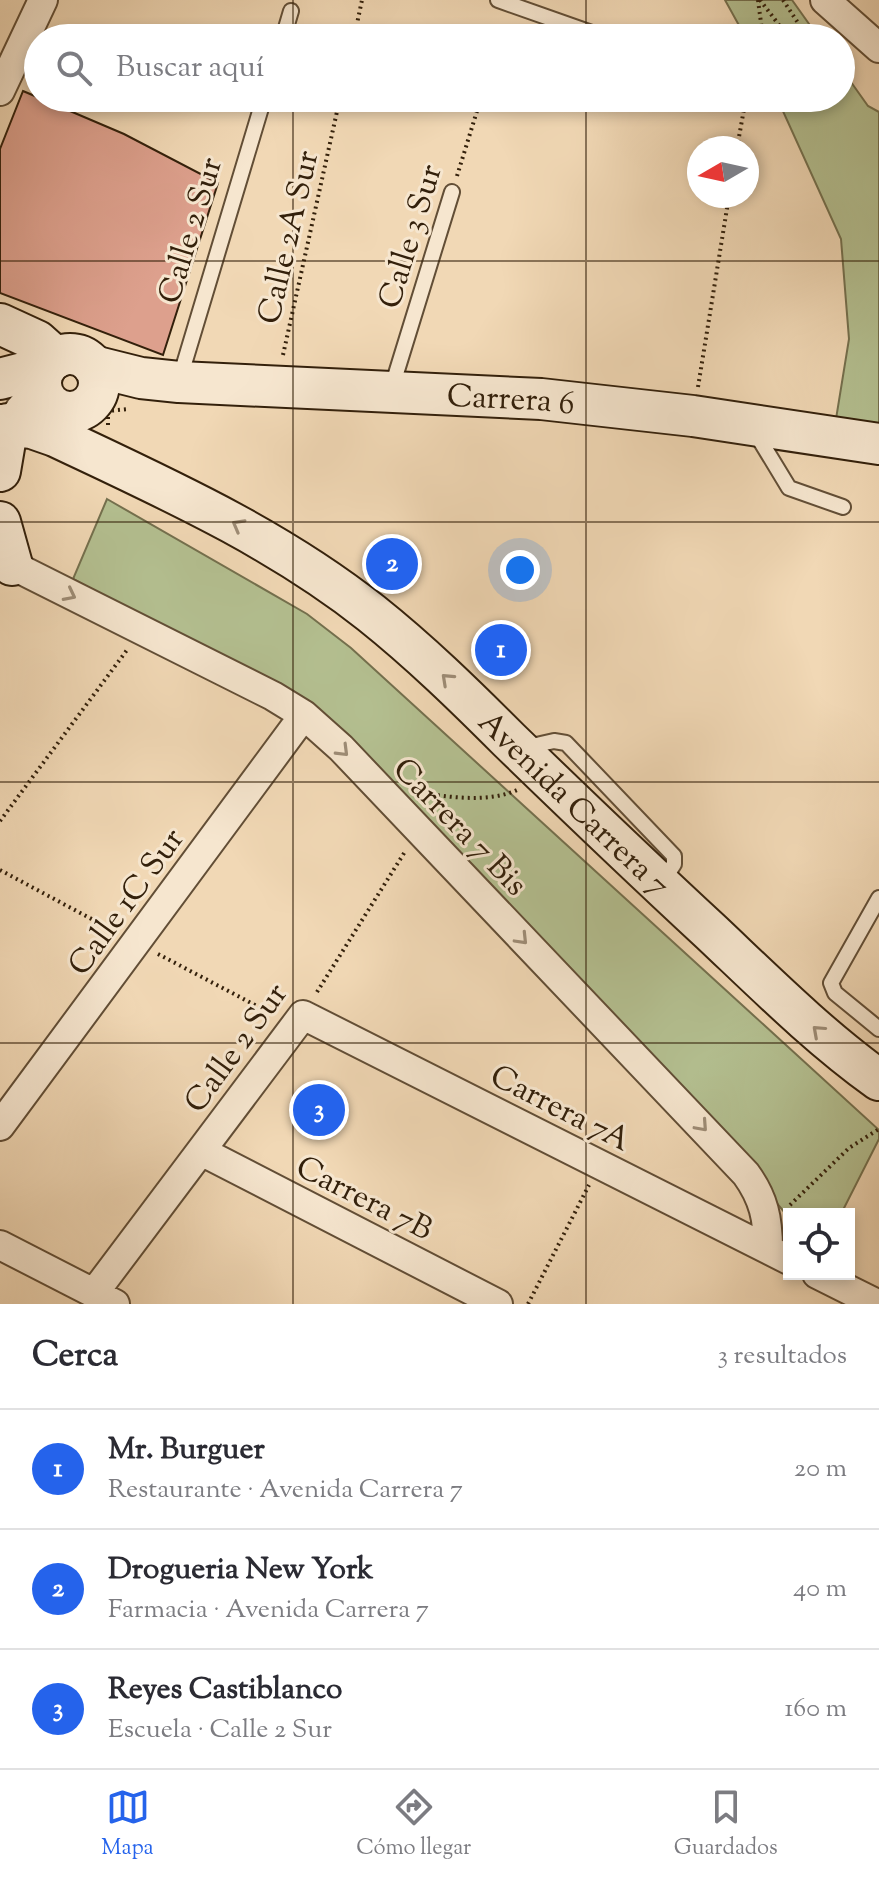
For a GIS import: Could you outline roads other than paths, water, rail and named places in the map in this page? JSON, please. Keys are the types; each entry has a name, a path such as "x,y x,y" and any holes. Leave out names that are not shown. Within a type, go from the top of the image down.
{"main road":[{"name":"Carrera 6","path":"0,324 37,341 77,396 153,389 277,385 391,390 541,399 693,416 879,444"},
{"path":"0,379 77,396"},
{"name":"Avenida Carrera 7","path":"3,430 55,436 77,396 210,510 319,574 424,658 831,1043 879,1080"},
{"path":"0,471 3,430"},
{"path":"0,522 6,562"}],"street":[{"path":"32,24 43,0"},
{"path":"825,0 852,24"},
{"path":"855,27 879,48"},
{"path":"0,91 24,40"},
{"path":"3,430 77,396"},
{"name":"Carrera 7 Bis","path":"6,562 273,696 304,715 341,748 746,1174 760,1193 775,1245"},
{"name":"Calle 1C Sur","path":"0,1126 304,715"},
{"name":"Carrera 7A","path":"303,1015 600,1164 775,1245"},
{"name":"Calle 2 Sur","path":"104,1299 201,1151 303,1015"},
{"name":"Carrera 7B","path":"201,1151 498,1304"},
{"path":"0,1245 104,1299"},
{"path":"829,1280 877,1304"}],"lane":[{"path":"498,0 566,24"},
{"path":"287,24 291,11"},
{"name":"Calle 2 Sur","path":"153,389 259,112"},
{"name":"Calle 3 Sur","path":"391,390 452,192"},
{"path":"750,424 789,488 843,507"},
{"path":"879,898 831,983 835,993 879,1029"}],"place":[{"name":"Drogueria New York","path":"392,564"},
{"name":"Mr. Burguer","path":"501,650"},
{"name":"Reyes Castiblanco","path":"319,1110"}]}
